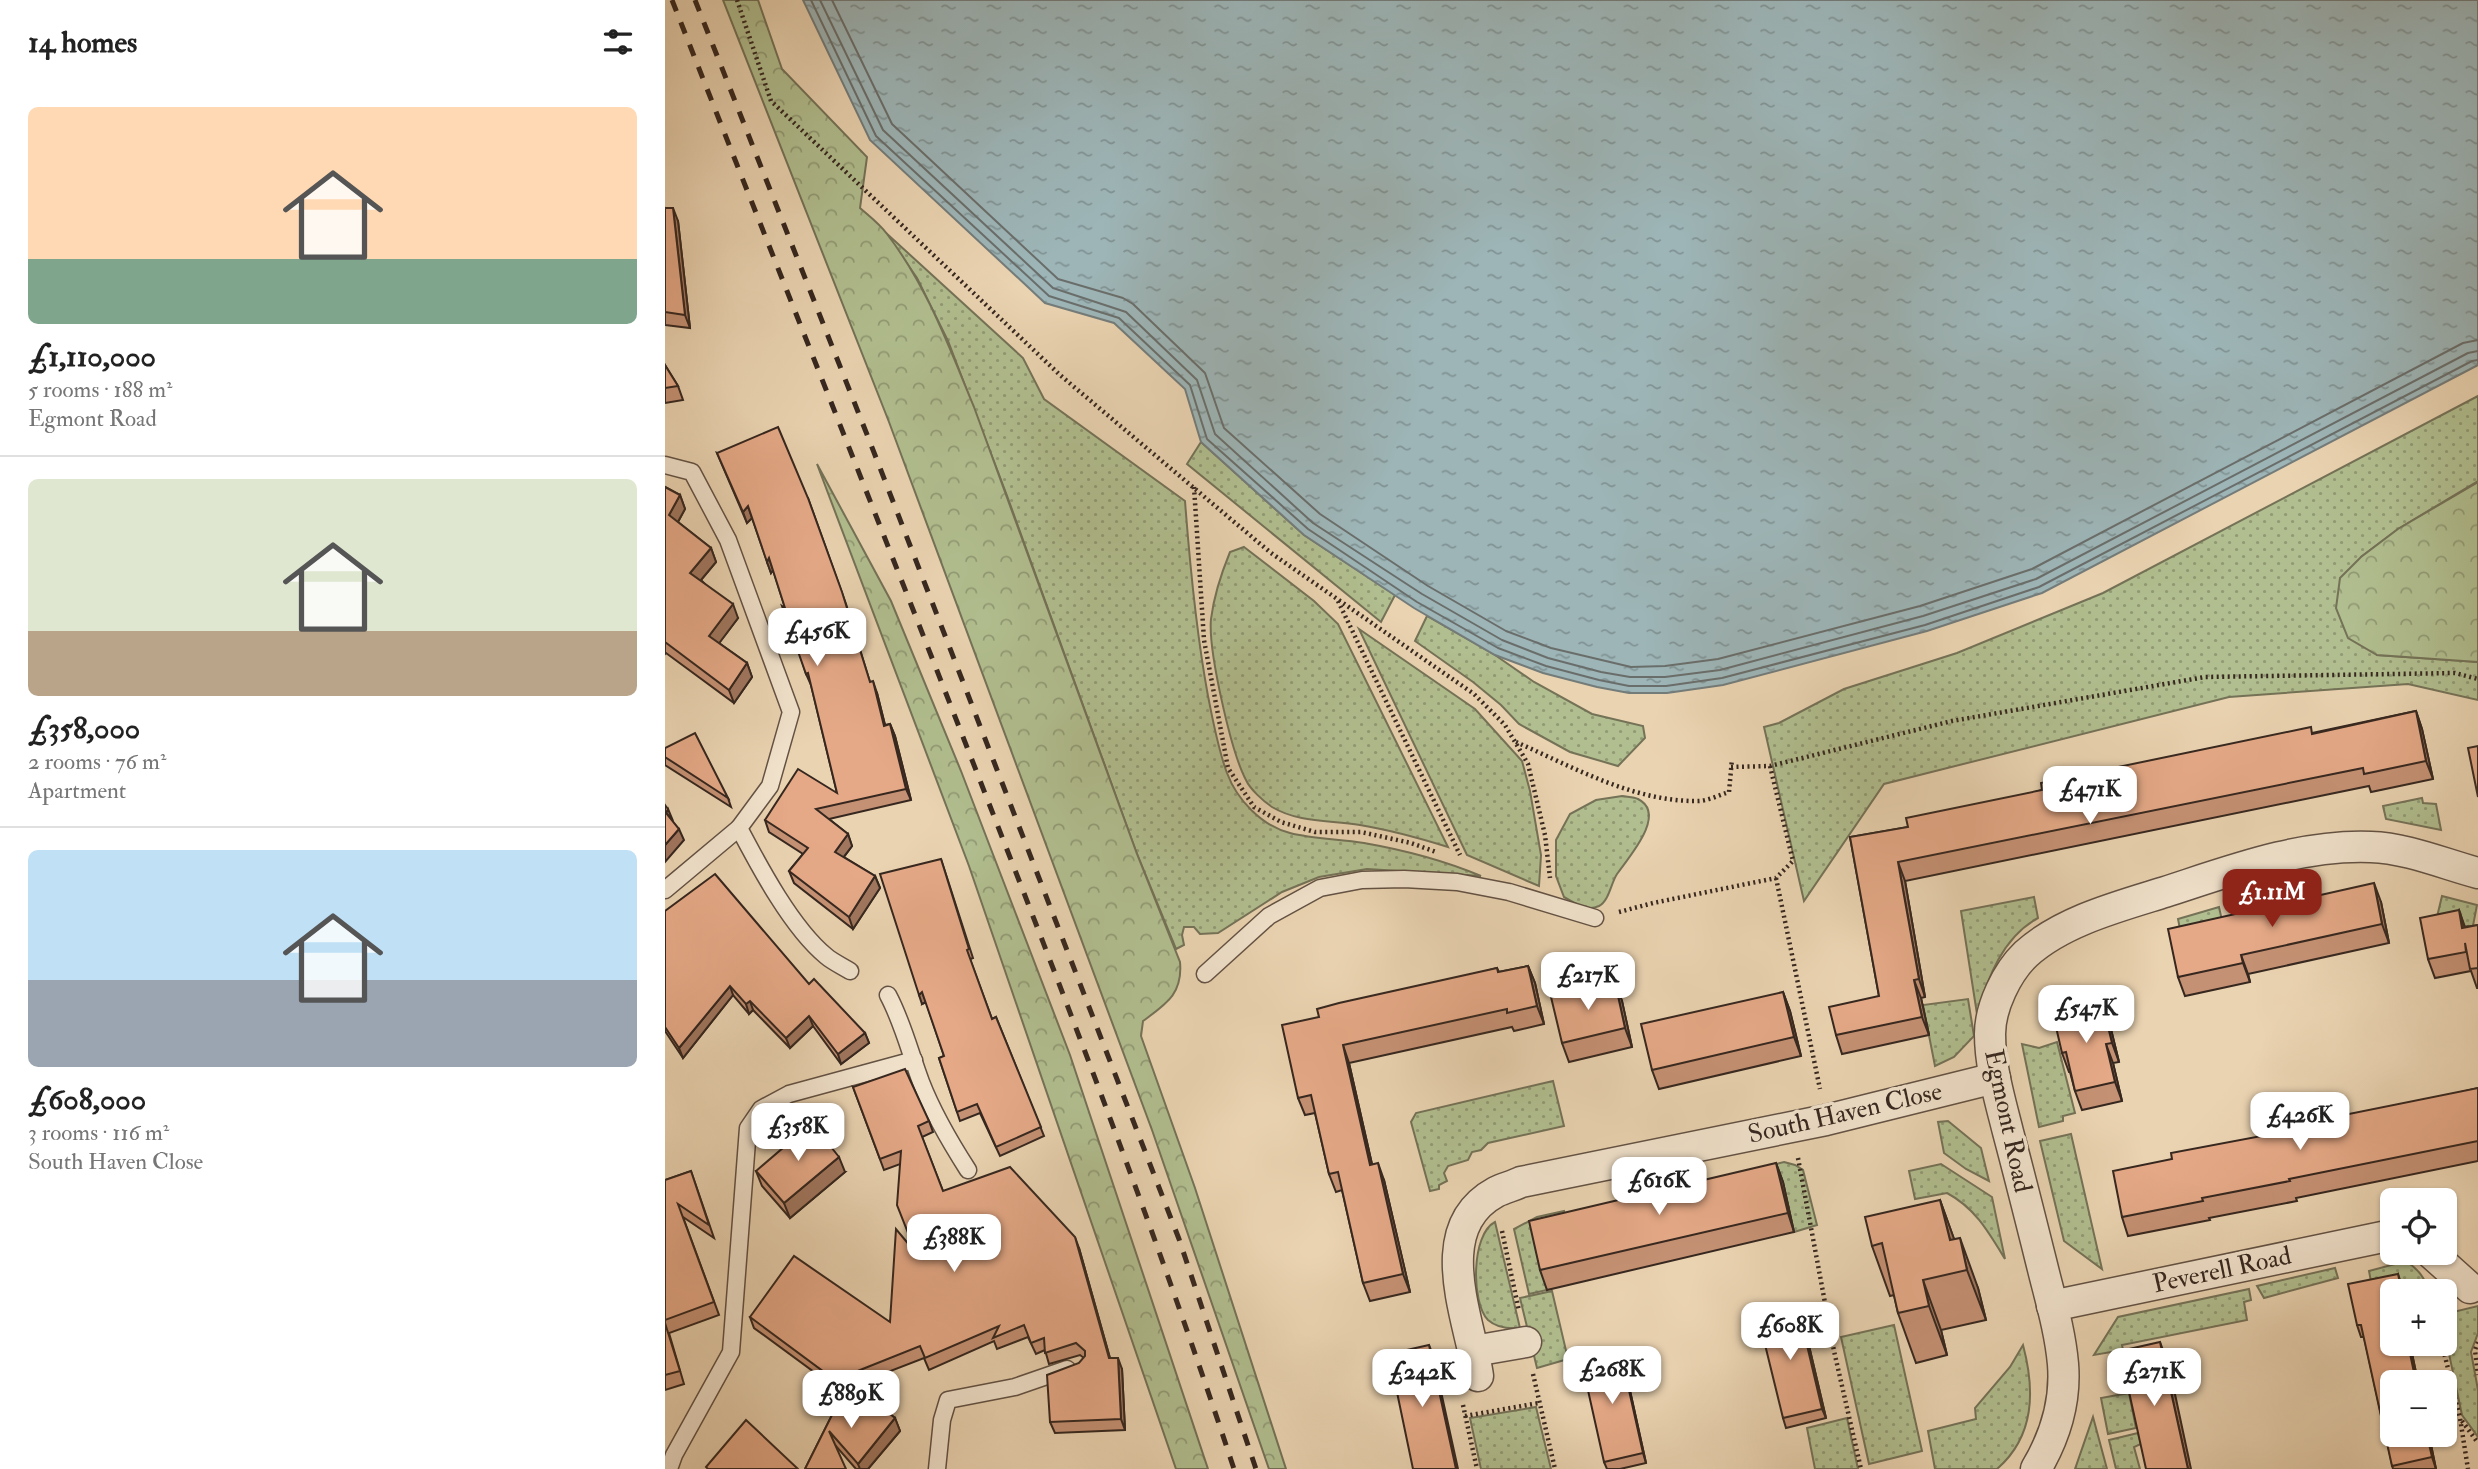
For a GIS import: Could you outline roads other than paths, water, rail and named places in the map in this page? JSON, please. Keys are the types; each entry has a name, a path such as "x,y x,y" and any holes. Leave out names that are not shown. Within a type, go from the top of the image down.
{"street":[{"name":"Egmont Road","path":"2036,1469 2055,1431 2061,1407 2063,1365 2052,1306 1995,1078 1990,1033 1993,1013 2011,974 2025,955 2042,942 2095,915 2215,876 2312,852 2373,847 2402,852 2478,873"},
{"name":"South Haven Close","path":"1526,1342 1476,1364 1462,1303 1457,1269 1459,1241 1469,1217 1495,1193 1521,1182 1826,1120 1995,1078"},
{"name":"Peverell Road","path":"2052,1306 2380,1238"},
{"path":"2444,1265 2470,1288"}],"lane":[{"path":"665,465 692,472 728,540 791,712 770,786 739,828 665,890"},
{"path":"739,828 758,864 802,931 827,956 850,971"},
{"path":"1205,974 1269,916 1320,888 1362,880 1457,882 1509,892 1595,919"},
{"path":"888,995 901,1020 922,1083 947,1138 968,1170"},
{"path":"669,1469 674,1455 731,1352 748,1128 761,1109 789,1094 914,1060"},
{"path":"937,1469 942,1420 949,1400 1015,1387 1079,1365"}],"water":[{"path":"803,0 2478,0 2478,365 2042,593 1927,631 1723,685 1667,693 1629,693 1597,687 1543,673 1495,655 1414,608 1304,535 1201,442 1185,389 1114,323 1045,303 870,140"}],"railway":[{"path":"672,0 1053,967 1147,1217 1234,1469"},
{"path":"695,0 868,437 1179,1239 1256,1469"}]}
